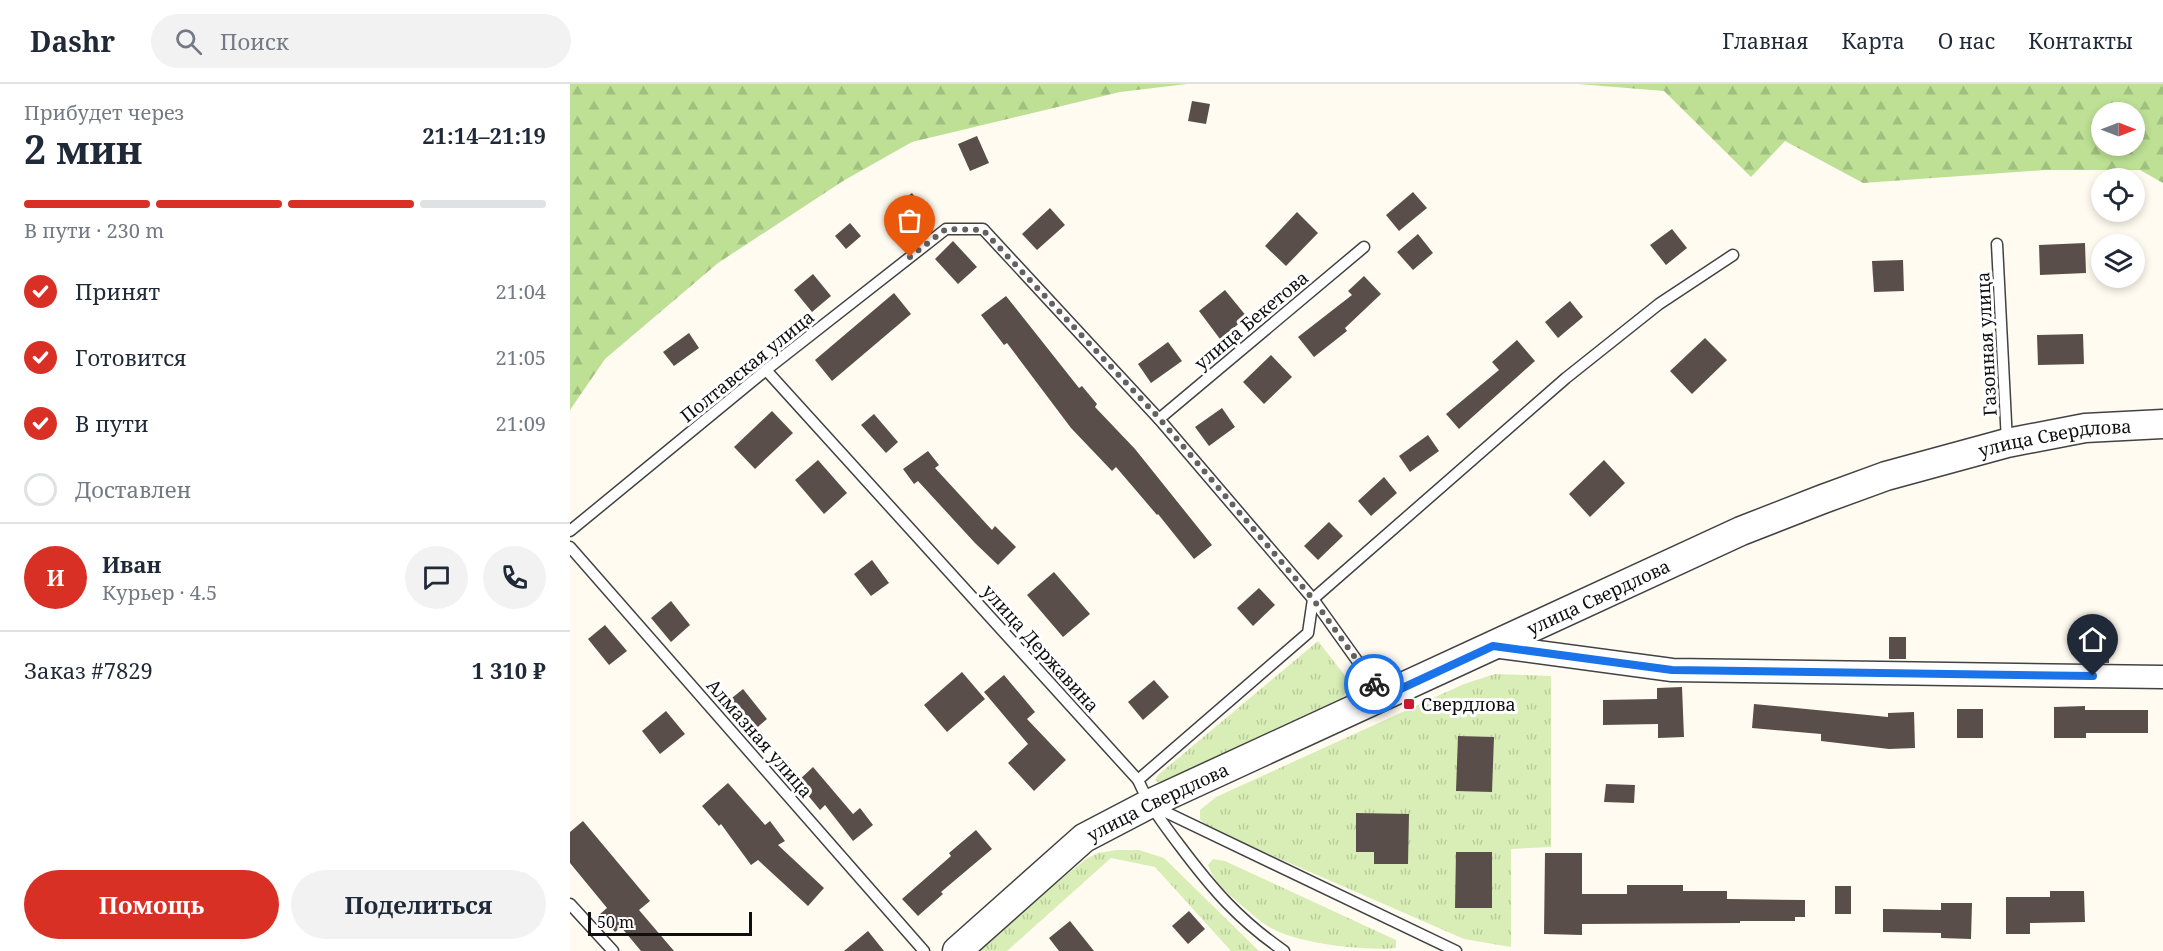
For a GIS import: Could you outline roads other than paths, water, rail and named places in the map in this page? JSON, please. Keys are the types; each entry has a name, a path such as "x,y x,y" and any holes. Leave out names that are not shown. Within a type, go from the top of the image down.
{"street":[{"name":"улица Свердлова","path":"957,951 1084,838 1143,792 1383,697 1741,531 1886,476 2007,443 2085,428 2163,424"},
{"path":"1493,646 1672,670 2163,677"}],"lane":[{"name":"Полтавская улица","path":"570,531 766,370 946,229 983,230 1159,418"},
{"name":"Газонная улица","path":"1997,244 2007,443"},
{"name":"улица Бекетова","path":"1159,418 1364,247"},
{"path":"1456,951 1143,792 1308,633 1313,599 1566,378 1659,304 1733,255"},
{"name":"улица Державина","path":"766,370 1143,792 1210,887 1235,913 1284,951"},
{"path":"1159,418 1313,599 1383,697"},
{"name":"Алмазная улица","path":"570,547 924,951"},
{"path":"570,904 613,951"}],"place":[{"name":"Свердлова","path":"1409,704"}]}
